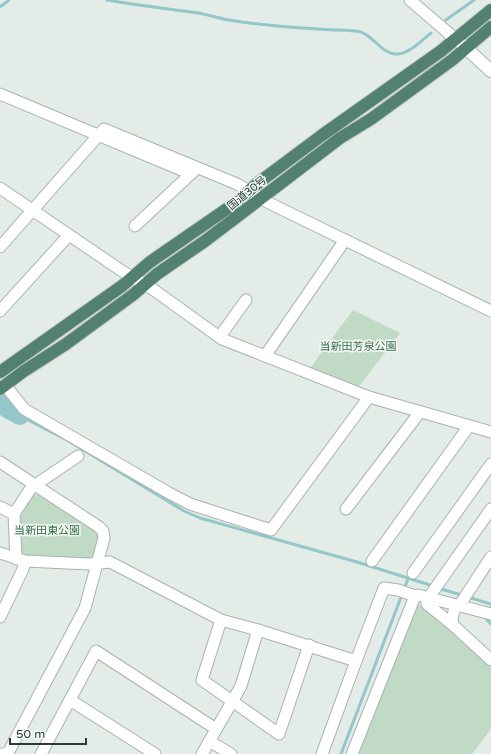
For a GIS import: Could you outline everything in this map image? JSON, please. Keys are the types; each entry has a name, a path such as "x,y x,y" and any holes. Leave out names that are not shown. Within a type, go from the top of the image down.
{"highway":[{"name":"国道30号","path":"0,372 132,277 150,262 234,204 320,136 456,39 491,10"},
{"name":"国道30号","path":"3,387 24,371 66,344 157,274 216,233 340,138 371,119 466,48 491,27"}],"street":[{"path":"410,0 491,71"},
{"path":"0,94 98,136"},
{"path":"0,247 104,129 194,171 249,191 345,240 491,311"},
{"path":"135,226 194,171"},
{"path":"2,193 33,210 222,339 369,397 491,432"},
{"path":"0,312 69,235"},
{"path":"265,356 345,240"},
{"path":"222,339 223,332 246,300"},
{"path":"3,387 24,409 190,504 271,530 369,397"},
{"path":"346,509 420,412"},
{"path":"372,561 469,426"},
{"path":"0,617 23,569 14,514 31,488 78,456"},
{"path":"0,462 103,531 104,538 85,608 8,753 3,754"},
{"path":"413,573 491,464"},
{"path":"0,508 14,514"},
{"path":"491,509 437,583 429,595 427,604 453,625 491,660"},
{"path":"0,553 21,560 98,564 110,562 221,620 356,661"},
{"path":"453,625 453,612 455,608 463,600 491,557"},
{"path":"322,754 384,588 407,593 463,600 491,614"},
{"path":"352,754 407,593"},
{"path":"221,620 202,680 233,700 279,734 309,646"},
{"path":"202,754 241,686 258,630"},
{"path":"44,753 96,651 216,729"},
{"path":"70,700 155,754"},
{"path":"209,741 231,754"}],"green space":[{"name":"当新田芳泉公園","path":"353,310 400,333 356,390 308,371"},
{"name":"当新田東公園","path":"40,494 99,531 100,539 97,551 89,560 25,555 21,551 19,515 32,495"},
{"path":"418,604 453,631 491,666 491,729 472,754 358,754"}],"waterway":[{"path":"0,7 9,0"},
{"path":"107,0 261,24 362,32 392,54 407,51 431,33"},
{"path":"446,20 474,0"},
{"path":"0,402 7,409 20,416"},
{"path":"20,416 67,440 184,511 200,518 357,562 433,586"},
{"path":"341,754 408,579"},
{"path":"438,588 491,604"},
{"path":"487,620 491,624"}]}
